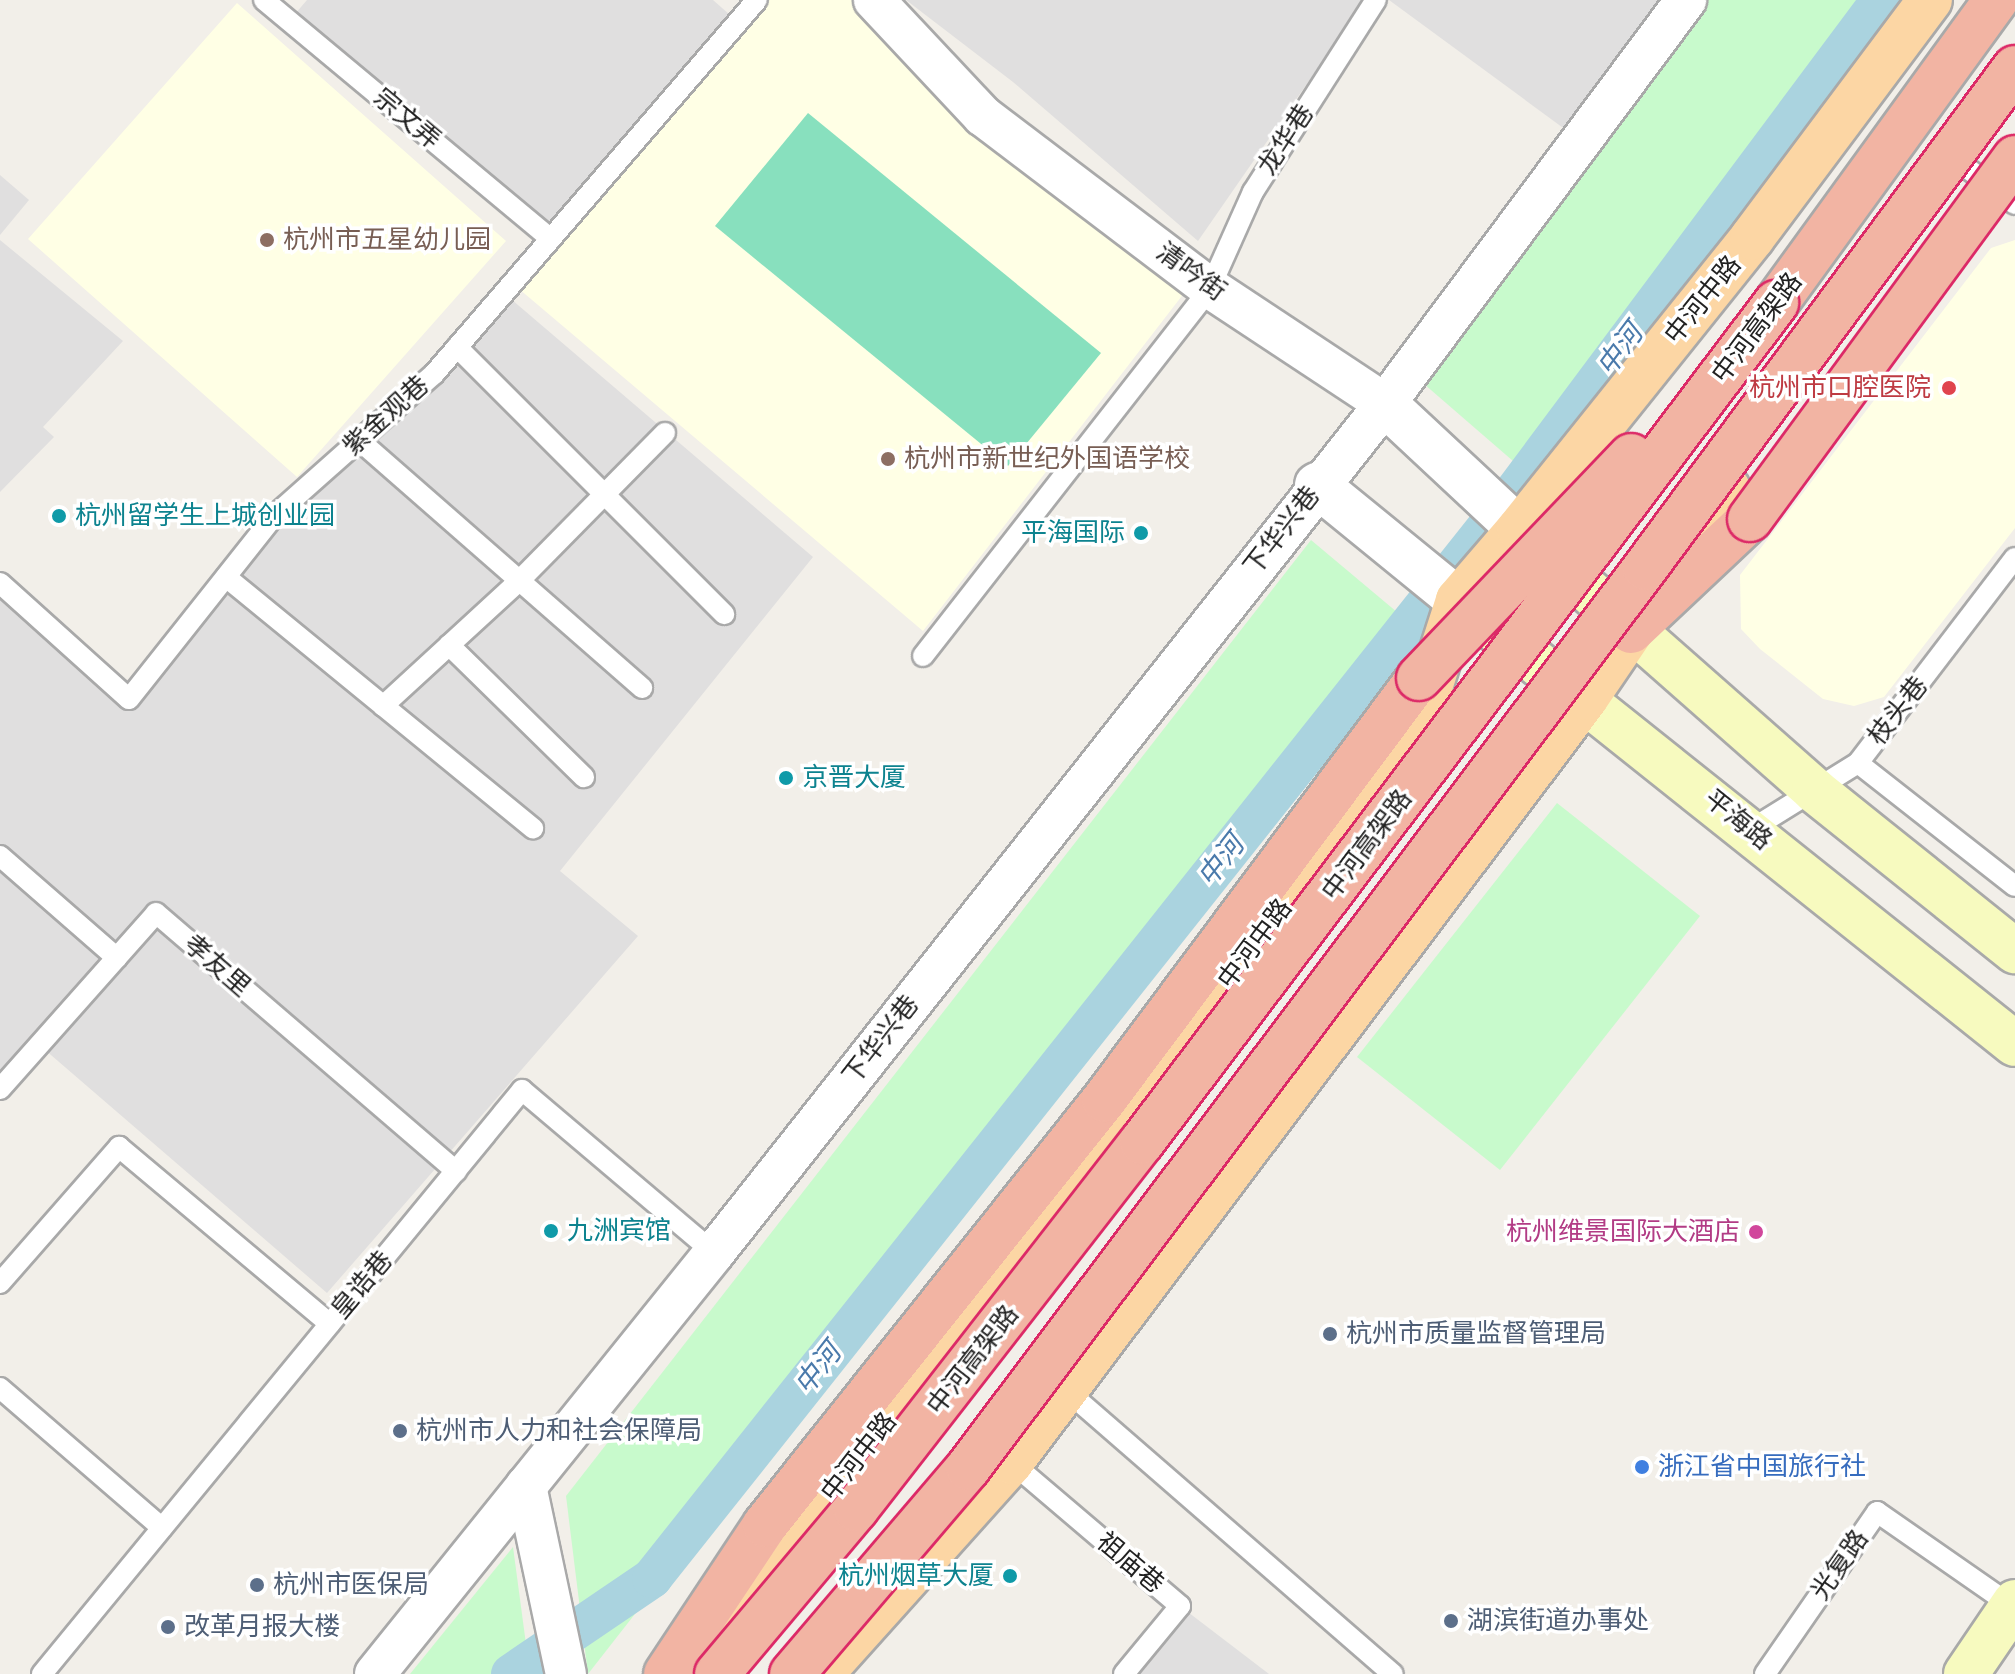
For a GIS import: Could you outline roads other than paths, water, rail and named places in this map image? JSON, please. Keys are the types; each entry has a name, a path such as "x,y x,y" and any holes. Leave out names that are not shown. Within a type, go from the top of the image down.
{"highway":[{"name":"中河高架路","path":"717,1674 856,1509 1093,1205 1776,303 1996,0"},
{"name":"中河高架路","path":"792,1674 968,1468 1645,568 2015,68"},
{"path":"1631,631 1750,519 2015,158"},
{"path":"666,1674 765,1525 1104,1100 1419,678 1776,303"}],"main road":[{"name":"中河中路","path":"682,1674 802,1530 1111,1136 1417,728 1458,600 1519,529 1752,238 1930,0"},
{"path":"821,1674 1011,1462 1066,1390 1586,698 1721,500 2015,103"},
{"path":"1519,529 1814,790 2015,951"},
{"name":"平海路","path":"1458,600 1586,698 2015,1044"},
{"path":"1966,1674 2014,1604"}],"street":[{"name":"清吟街","path":"874,0 983,116 1210,288 1385,404 1519,529"},
{"name":"下华兴巷","path":"375,1674 714,1253 1317,485 1385,404 1686,0"},
{"path":"1317,485 1458,600"},
{"path":"526,1486 565,1670"}],"lane":[{"name":"宗文弄","path":"264,0 551,239"},
{"name":"紫金观巷","path":"0,583 129,699 274,516 434,374 757,0"},
{"name":"龙华巷","path":"923,656 1210,288 1253,192 1376,0"},
{"path":"1967,168 2015,204"},
{"path":"457,347 724,614"},
{"path":"383,706 519,581 665,433"},
{"path":"360,441 642,688"},
{"name":"枝头巷","path":"1750,830 1858,763 2015,558"},
{"path":"226,577 533,828"},
{"path":"449,645 584,777"},
{"path":"1858,763 2015,886"},
{"path":"0,856 117,958"},
{"name":"孝友里","path":"0,1089 156,913 456,1171"},
{"name":"皇诰巷","path":"42,1674 522,1090 714,1253"},
{"path":"0,1283 119,1147 330,1324"},
{"path":"0,1388 162,1528"},
{"path":"1066,1390 1393,1674"},
{"path":"845,1674 1011,1462"},
{"name":"祖庙巷","path":"1011,1462 1180,1606 1124,1674"},
{"name":"光复路","path":"1765,1674 1877,1512 2014,1604"}],"waterway":[{"name":"中河","path":"511,1674 652,1578 1505,504 1881,0"}],"place":[{"name":"杭州市五星幼儿园","path":"267,240"},
{"name":"杭州市口腔医院","path":"1949,388"},
{"name":"杭州市新世纪外国语学校","path":"888,459"},
{"name":"杭州留学生上城创业园","path":"59,516"},
{"name":"平海国际","path":"1141,533"},
{"name":"京晋大厦","path":"786,778"},
{"name":"九洲宾馆","path":"551,1231"},
{"name":"杭州维景国际大酒店","path":"1756,1232"},
{"name":"杭州市质量监督管理局","path":"1330,1334"},
{"name":"杭州市人力和社会保障局","path":"400,1431"},
{"name":"浙江省中国旅行社","path":"1642,1467"},
{"name":"杭州烟草大厦","path":"1010,1576"},
{"name":"杭州市医保局","path":"257,1585"},
{"name":"湖滨街道办事处","path":"1451,1621"},
{"name":"改革月报大楼","path":"168,1627"}]}
